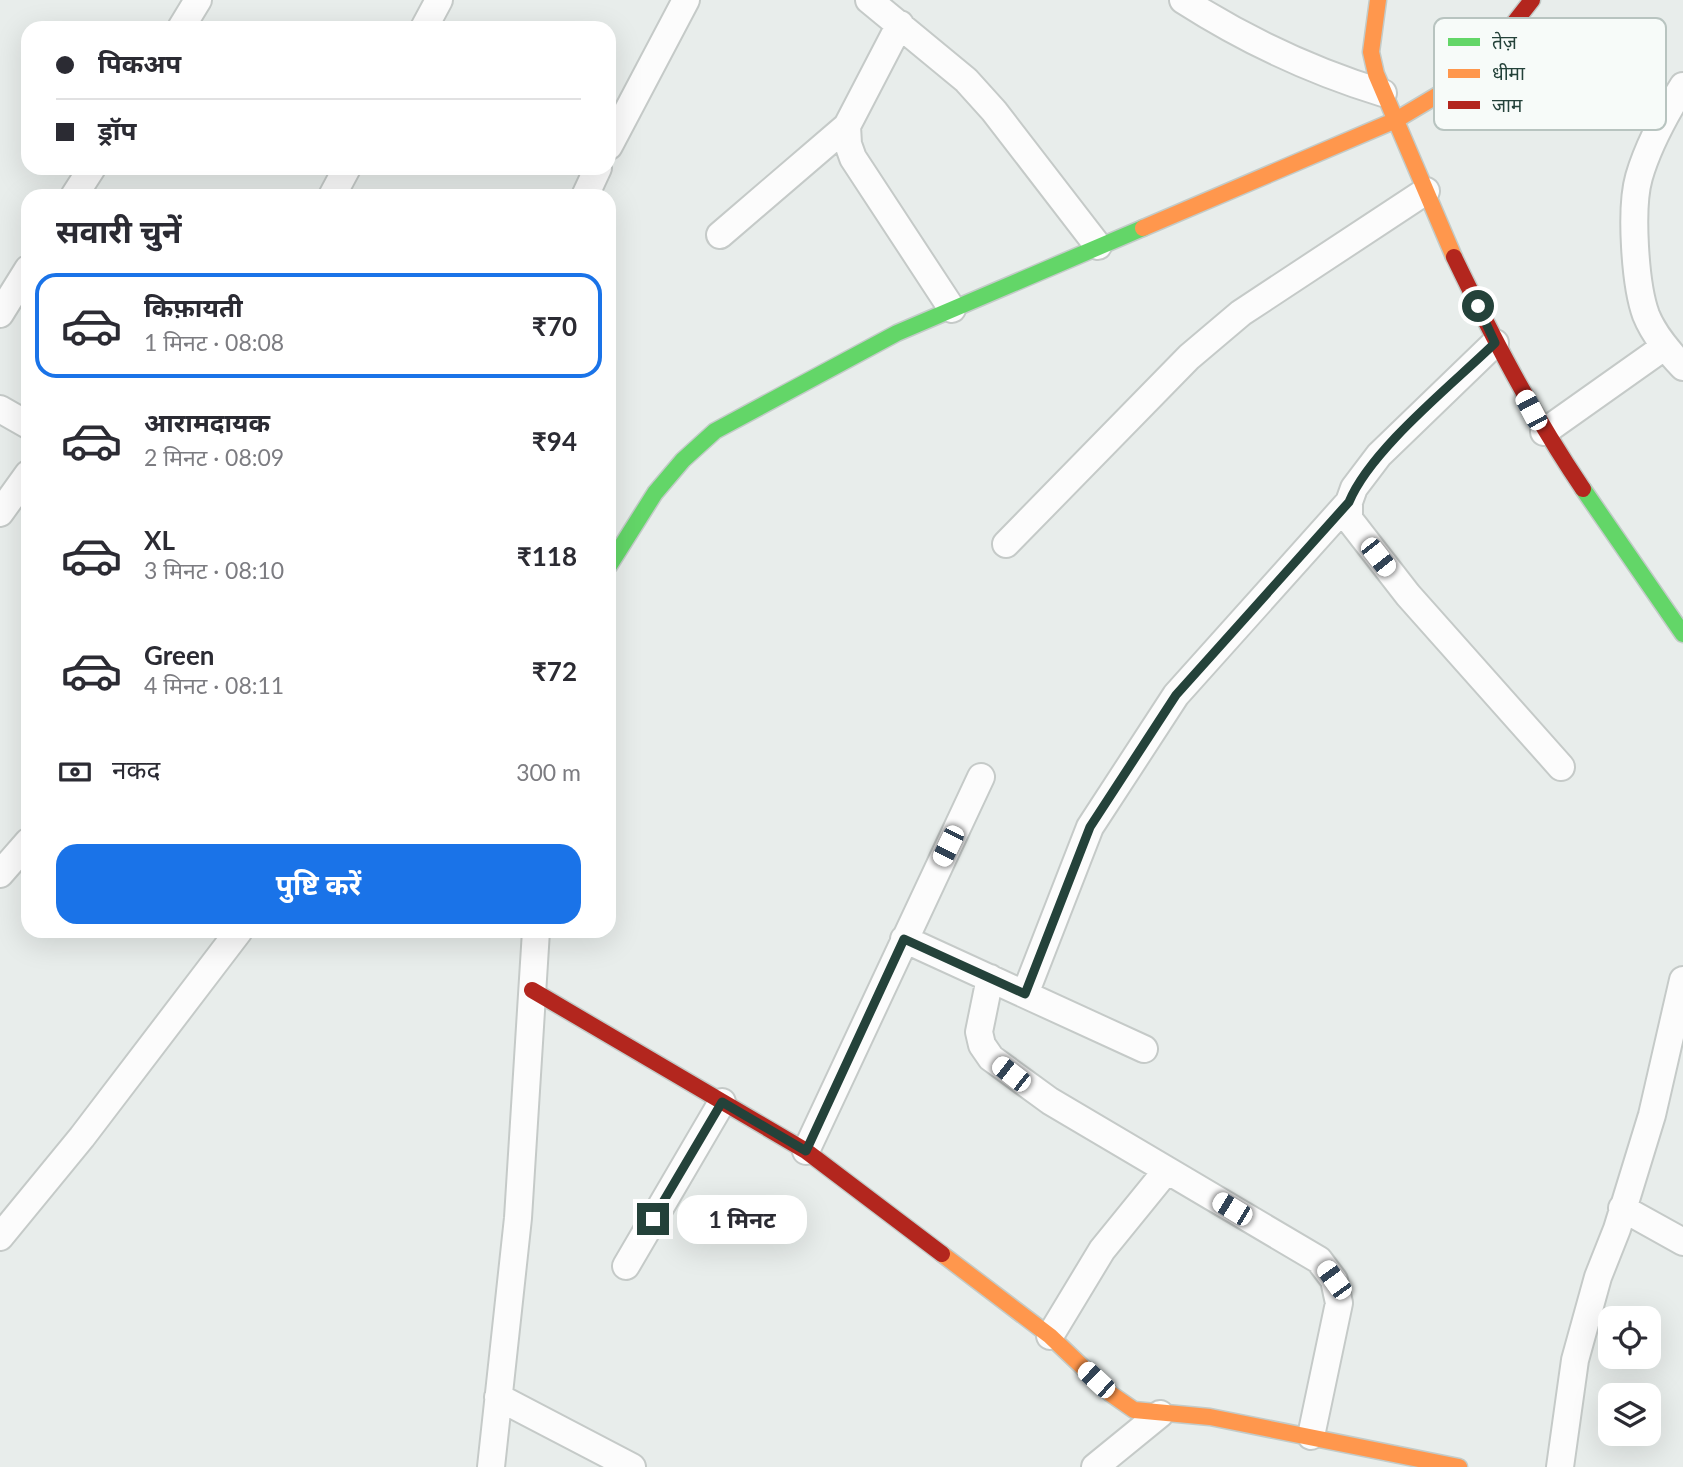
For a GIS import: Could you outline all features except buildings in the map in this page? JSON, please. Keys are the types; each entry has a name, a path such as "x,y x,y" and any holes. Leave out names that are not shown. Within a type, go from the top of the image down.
{"street":[{"path":"185,21 198,0"},
{"path":"428,21 439,0"},
{"path":"616,133 687,0"},
{"path":"869,0 966,80 994,111 1098,246"},
{"path":"1183,0 1272,52 1327,75 1383,93"},
{"path":"1378,0 1371,52 1383,93 1495,343 1544,432 1683,634"},
{"path":"1518,18 1532,0"},
{"path":"720,235 847,126 900,24"},
{"path":"1666,116 1683,86"},
{"path":"616,555 661,482 688,452 715,431 897,333 1396,120 1434,97"},
{"path":"847,126 848,144 853,158 952,309"},
{"path":"1660,130 1638,178 1633,234 1646,315 1664,347 1683,367"},
{"path":"1006,544 1189,357 1241,313 1426,191"},
{"path":"0,314 21,280"},
{"path":"1495,343 1379,455 1354,488 1349,502 1349,519 1408,596 1561,767"},
{"path":"1544,432 1664,347"},
{"path":"0,409 21,421"},
{"path":"0,513 21,484"},
{"path":"1025,994 1090,827 1176,695 1349,502"},
{"path":"806,1151 981,777"},
{"path":"0,874 21,850"},
{"path":"0,1237 82,1137 234,938"},
{"path":"491,1467 518,1218 536,938"},
{"path":"904,939 1144,1049"},
{"path":"990,978 979,1032 982,1045 991,1058 1050,1101 1319,1260 1334,1280 1339,1303 1311,1436"},
{"path":"1560,1467 1575,1360 1598,1277 1620,1218 1652,1115 1683,980"},
{"path":"533,990 806,1151 1050,1336 1111,1394 1134,1410 1210,1417 1311,1436 1421,1463 1459,1467"},
{"path":"626,1266 722,1102"},
{"path":"1050,1336 1102,1250 1167,1170"},
{"path":"1620,1218 1683,1242"},
{"path":"498,1397 632,1467"},
{"path":"1095,1467 1160,1414"}],"traffic: fast":[{"path":"616,555 655,493 683,460 715,431 897,333 1143,228"},
{"path":"1583,489 1683,634"}],"traffic: slow":[{"path":"1378,0 1371,52 1376,74 1454,257"},
{"path":"1143,228 1396,120 1434,97"},
{"path":"942,1254 1050,1336 1111,1394 1134,1410 1210,1417 1459,1467"}],"traffic: jam":[{"path":"1518,18 1532,0"},
{"path":"1454,257 1514,376 1583,489"},
{"path":"532,990 806,1151 942,1254"}],"route":[{"path":"653,1219 722,1102 806,1151 904,939 1025,994 1090,827 1176,695 1349,502 1354,488 1379,455 1495,343 1478,306"}]}
